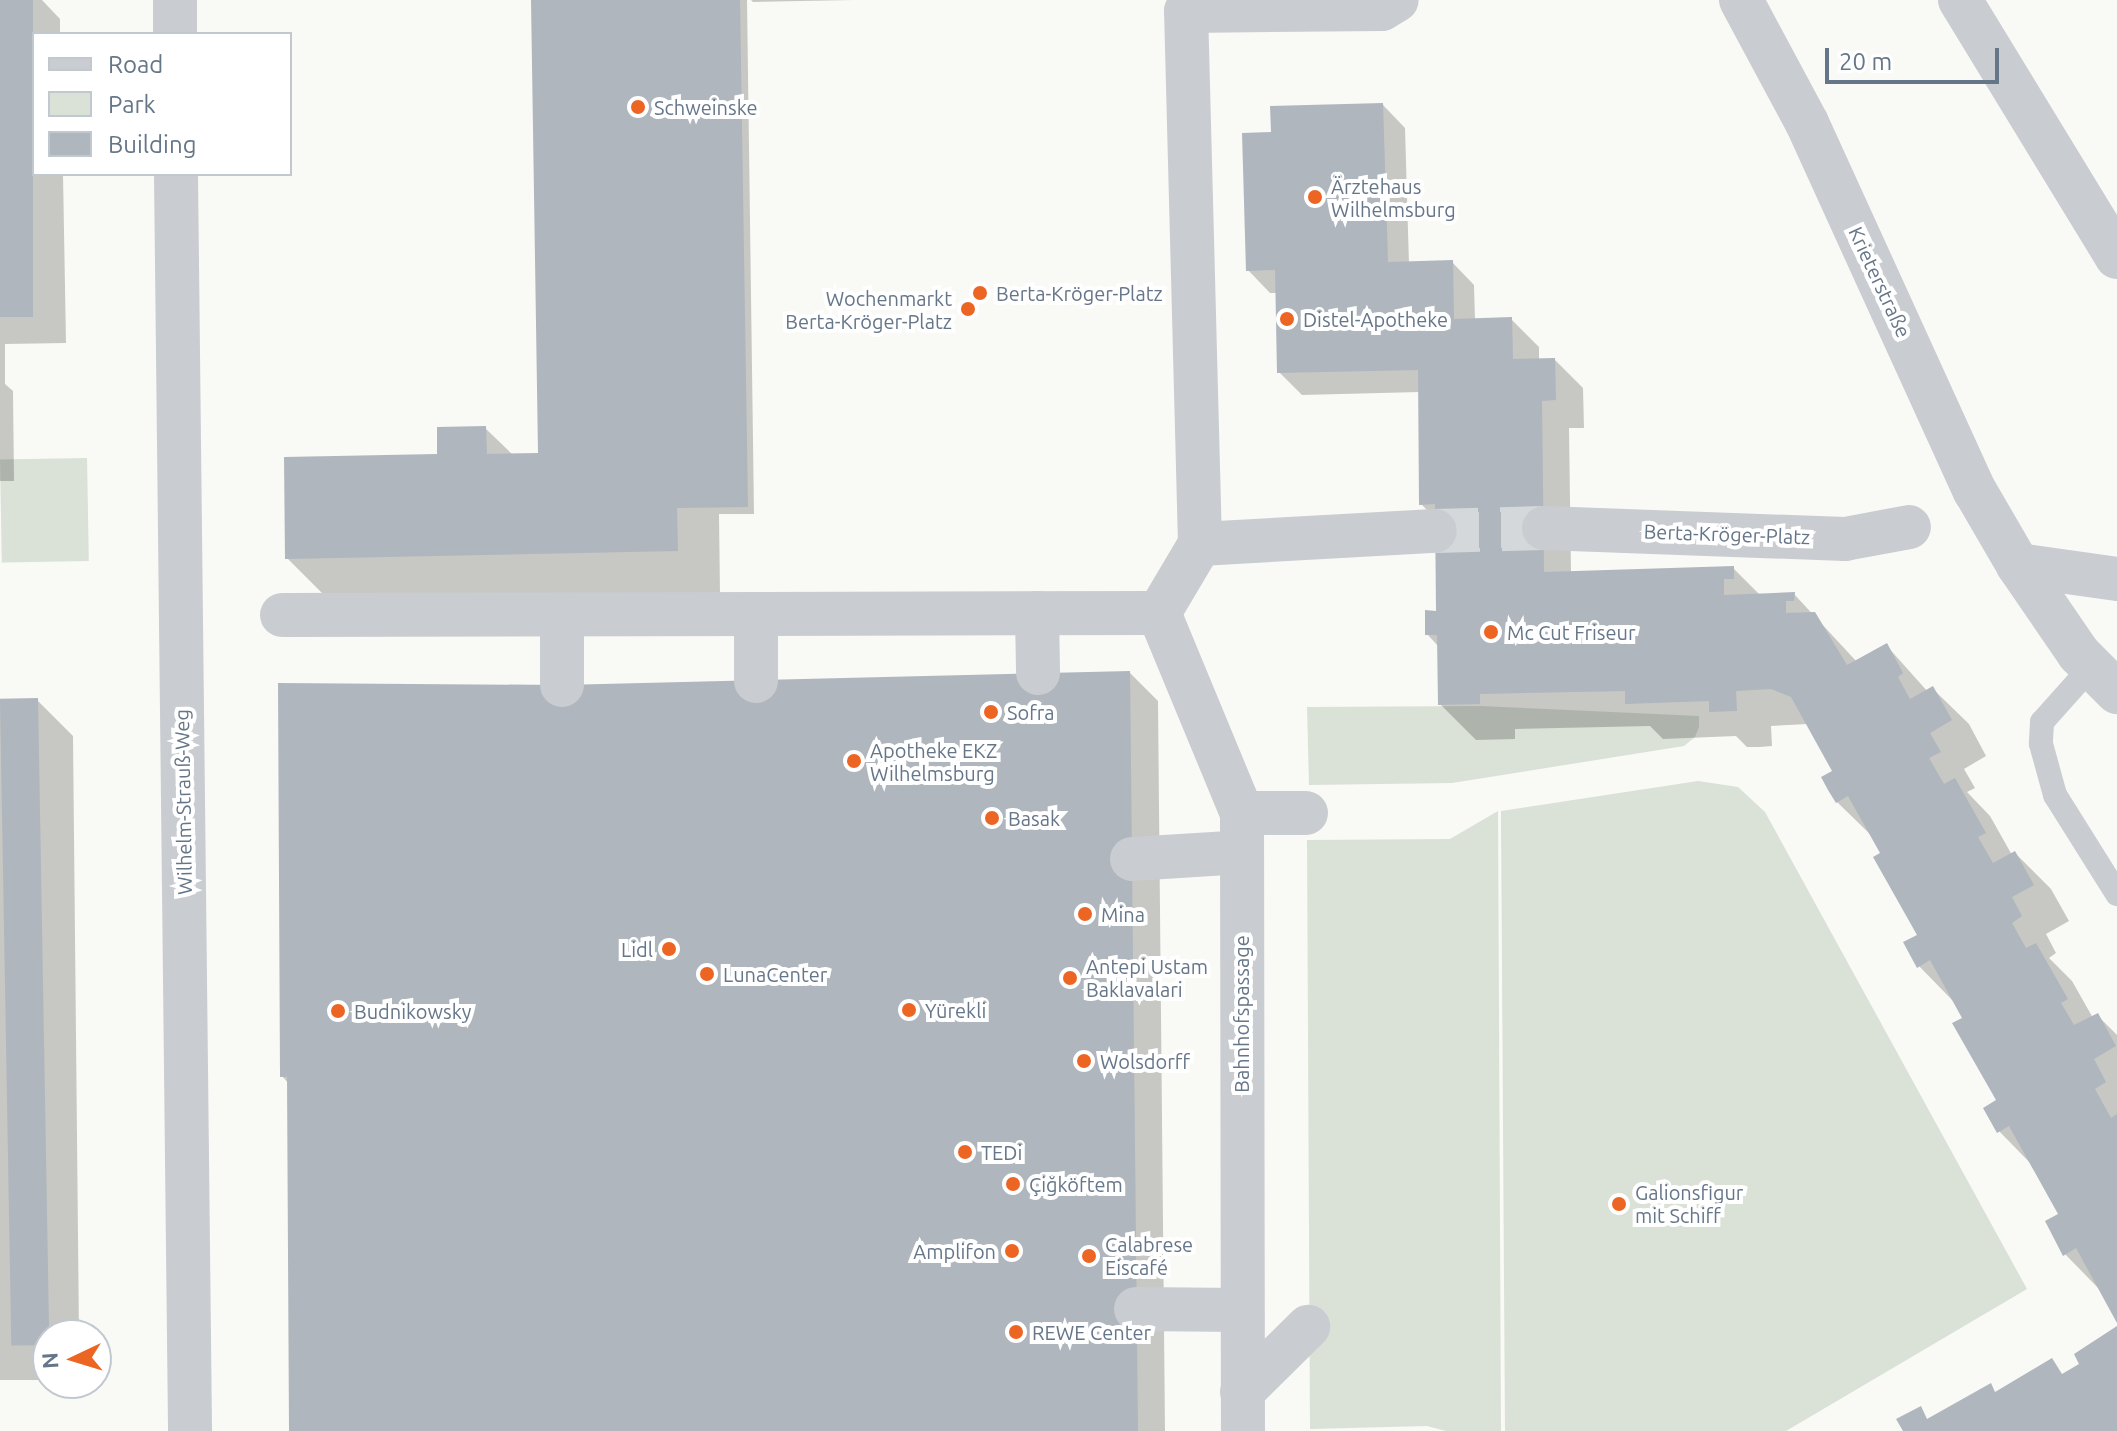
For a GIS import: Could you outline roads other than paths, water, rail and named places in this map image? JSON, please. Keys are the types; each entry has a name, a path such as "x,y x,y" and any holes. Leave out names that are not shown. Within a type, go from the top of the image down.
{"street":[{"path":"175,0 175,32"},
{"path":"282,615 1159,613 1200,544 1186,11 1312,5 1382,9 1397,0"},
{"name":"Krieterstraße","path":"1741,0 1807,123 1975,491 2018,565 2079,654 2104,679"},
{"path":"1960,0 2117,257"},
{"name":"Wilhelm-Strauß-Weg","path":"176,176 190,1431"},
{"name":"Berta-Kröger-Platz","path":"1544,528 1845,539 1909,527"},
{"path":"1200,544 1435,531"},
{"path":"2018,565 2117,579"},
{"path":"1037,613 1038,673"},
{"name":"Bahnhofspassage","path":"1159,613 1242,833 1242,1412"},
{"path":"756,614 756,681"},
{"path":"562,615 562,685"},
{"path":"1132,859 1242,833 1306,813"},
{"path":"1136,1309 1240,1310"},
{"path":"1242,1412 1308,1327"}],"lane":[{"path":"2104,679 2042,722 2041,744 2055,795 2117,894"}],"tunnel":[{"path":"1435,531 1544,528"}],"place":[{"name":"Schweinske","path":"638,107"},
{"name":"Ärztehaus Wilhelmsburg","path":"1315,197"},
{"name":"Berta-Kröger-Platz","path":"980,293"},
{"name":"Wochenmarkt Berta-Kröger-Platz","path":"968,309"},
{"name":"Distel-Apotheke","path":"1287,319"},
{"name":"Mc Cut Friseur","path":"1491,632"},
{"name":"Sofra","path":"991,712"},
{"name":"Apotheke EKZ Wilhelmsburg","path":"854,761"},
{"name":"Basak","path":"992,818"},
{"name":"Mina","path":"1085,914"},
{"name":"Lidl","path":"669,949"},
{"name":"LunaCenter","path":"707,974"},
{"name":"Antepi Ustam Baklavalari","path":"1070,978"},
{"name":"Yürekli","path":"909,1010"},
{"name":"Budnikowsky","path":"338,1011"},
{"name":"Wolsdorff","path":"1084,1061"},
{"name":"TEDi","path":"965,1152"},
{"name":"Çiğköftem","path":"1013,1184"},
{"name":"Galionsfigur mit Schiff","path":"1619,1204"},
{"name":"Amplifon","path":"1012,1251"},
{"name":"Calabrese Eiscafé","path":"1089,1256"},
{"name":"REWE Center","path":"1016,1332"}]}
